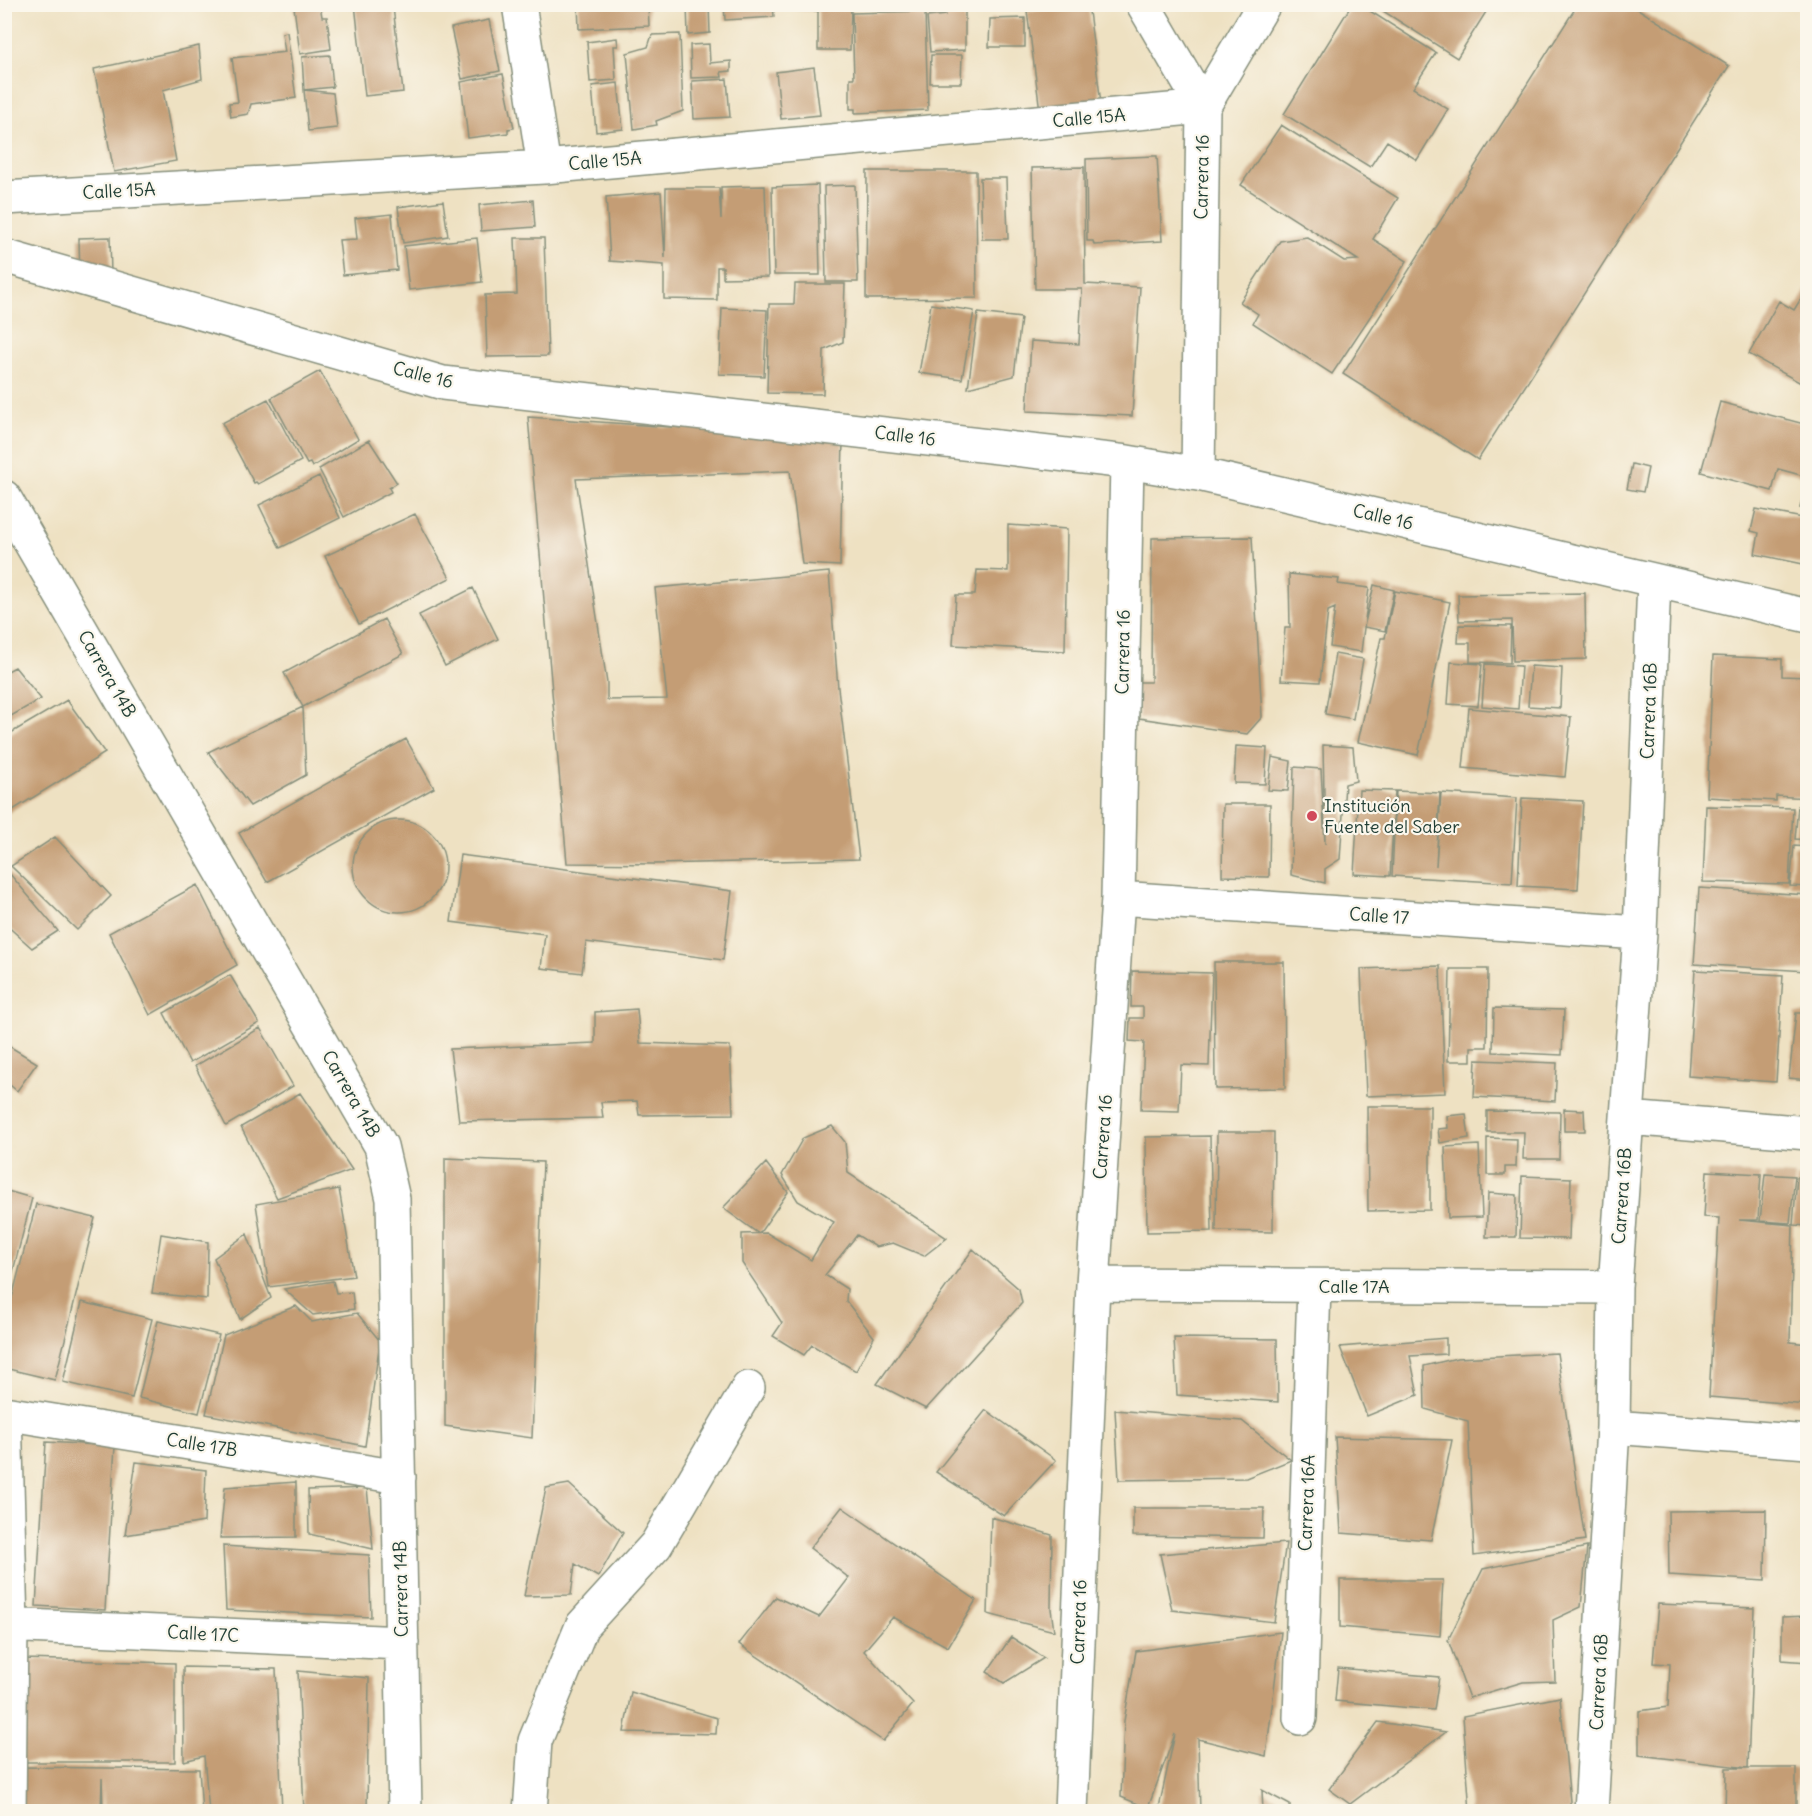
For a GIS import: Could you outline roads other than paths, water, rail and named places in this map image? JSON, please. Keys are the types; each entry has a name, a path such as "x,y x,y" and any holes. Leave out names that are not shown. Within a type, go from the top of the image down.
{"street":[{"path":"519,4 544,167"},
{"path":"1143,4 1203,107 1264,4"},
{"name":"Calle 15A","path":"4,198 544,167 1203,107"},
{"name":"Carrera 16","path":"1198,474 1203,107"},
{"name":"Calle 16","path":"4,256 443,383 1127,462 1198,474 1808,616"},
{"name":"Carrera 16","path":"1071,1812 1094,1284 1118,898 1127,462"},
{"name":"Carrera 14B","path":"4,497 381,1146 393,1199 405,1812"},
{"name":"Carrera 16B","path":"1591,1812 1613,1427 1615,1287 1640,933 1654,581"},
{"name":"Calle 17","path":"1118,898 1640,933"},
{"path":"1628,1118 1808,1133"},
{"name":"Calle 17A","path":"1094,1284 1615,1287"},
{"name":"Carrera 16A","path":"1300,1719 1314,1287"},
{"path":"530,1812 535,1741 582,1626 656,1545 748,1388"},
{"path":"5,1413 9,1812"},
{"name":"Calle 17B","path":"5,1413 399,1478"},
{"path":"1613,1427 1808,1442"},
{"name":"Calle 17C","path":"8,1625 402,1643"}],"place":[{"name":"Institución Fuente del Saber","path":"1312,816"}]}
